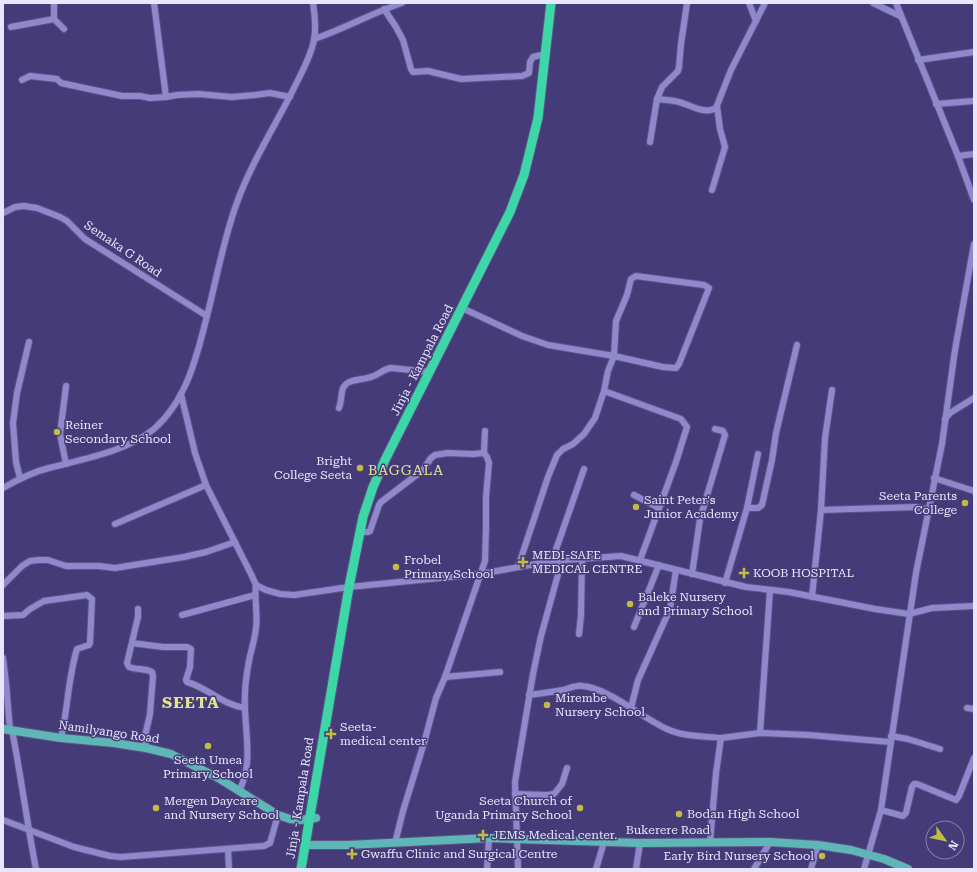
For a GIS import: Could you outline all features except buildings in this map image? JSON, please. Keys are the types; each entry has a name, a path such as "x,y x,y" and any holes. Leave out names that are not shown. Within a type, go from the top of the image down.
{"highway":[{"name":"Jinja - Kampala Road","path":"301,869 308,846 313,818 324,731 349,587 368,502 382,467 510,212 524,175 538,118 551,3"},
{"name":"Jinja - Kampala Road","path":"307,869 308,846"}],"main road":[{"name":"Namilyango Road","path":"8,730 61,738 114,743 146,748 170,754 182,759 239,791 278,815 290,819 313,818"},
{"name":"Bukerere Road","path":"308,846 489,838 640,843 770,842 818,845 851,850 884,859 908,869"}],"street":[{"path":"54,3 54,19 64,29"},
{"path":"154,3 166,97"},
{"path":"3,488 20,478 47,468 110,452 140,439 154,429 166,416 181,394 195,363 235,208 248,176 290,97 307,61 314,39 315,13 313,3"},
{"path":"314,39 330,34 384,9 402,3"},
{"path":"650,142 657,99 662,87 678,71 687,3"},
{"path":"749,3 756,21"},
{"path":"657,99 678,102 709,111 713,110 717,106 732,70 765,3"},
{"path":"873,3 900,16"},
{"path":"896,3 958,156 974,200"},
{"path":"384,9 403,40 413,72 428,71 461,79 522,76 529,73 531,59 533,57 545,54"},
{"path":"11,27 54,19"},
{"path":"918,60 974,52"},
{"path":"22,80 30,76 57,79 61,83 122,96 140,96 150,98 198,94 232,97 270,93 290,97"},
{"path":"936,104 974,101"},
{"path":"712,190 725,147 720,129 717,106"},
{"path":"958,156 974,154"},
{"name":"Semaka G Road","path":"3,213 15,207 24,206 50,212 67,221 85,239 207,316"},
{"path":"864,869 881,810 909,614 934,478 942,444 955,350 974,244"},
{"path":"462,308 522,336 548,345 614,356 664,367 676,368 679,364 709,288 704,285 634,276 629,282 627,295 616,322 614,356 608,371 604,391 595,418 584,434 557,455 548,477 518,567"},
{"path":"20,478 16,462 13,422 28,342"},
{"path":"747,508 758,508 762,505 772,460 776,432 797,345"},
{"path":"339,408 344,386 352,381 370,378 386,368 430,372"},
{"path":"66,386 60,434 66,464"},
{"path":"812,597 825,438 832,390"},
{"path":"604,391 681,419 687,428 640,560"},
{"path":"181,394 197,458 206,484 256,585 256,629 245,686 248,742 246,777 239,791"},
{"path":"945,420 950,413 974,398"},
{"path":"692,574 702,512 725,435 723,431 716,429"},
{"path":"395,843 436,698 445,677 485,561 486,497 489,469 487,457 484,453 485,431"},
{"path":"361,532 368,532 371,529 381,502 423,470 431,458 435,455 447,453 484,453"},
{"path":"725,583 747,508 758,454"},
{"path":"552,561 584,468"},
{"path":"934,478 974,491"},
{"path":"116,524 206,484"},
{"path":"634,495 659,508"},
{"path":"820,510 916,507 929,510"},
{"path":"3,586 22,566 30,561 48,560 66,566 98,566 115,568 184,557 206,552 235,542"},
{"path":"256,585 280,594 301,594 349,587 480,574 552,561 621,556 725,583 909,614 932,608 974,606"},
{"path":"579,634 581,615 582,559"},
{"path":"518,869 515,782 529,695 541,636 562,560"},
{"path":"634,627 659,565"},
{"path":"631,708 639,676 670,609 676,570"},
{"path":"760,733 770,590"},
{"path":"3,616 23,615 44,601 87,595 92,599 90,643 89,645 77,649 73,663 61,738"},
{"path":"182,615 255,595"},
{"path":"138,609 128,663 129,667 149,670 152,672 153,676 150,714 145,736 146,748"},
{"path":"132,643 162,647 191,648 190,667 186,680 187,682 201,686 230,704 245,708"},
{"path":"3,658 6,683 8,730 25,800 28,829 36,869"},
{"path":"445,677 500,672"},
{"path":"529,695 582,686 590,688 609,696 653,722 680,734 721,738 760,733 908,739 940,749"},
{"path":"967,708 974,709"},
{"path":"710,842 716,773 721,738"},
{"path":"881,810 903,816 906,813 914,784 956,800 973,761"},
{"path":"515,794 554,794 562,784 567,768"},
{"path":"3,820 74,847 110,856 121,857 258,847 267,845 272,837 278,815"},
{"path":"487,869 489,838"},
{"path":"596,869 604,842"},
{"path":"754,869 770,842"},
{"path":"636,869 640,843"},
{"path":"811,869 818,845"},
{"path":"228,849 228,869"}],"place":[{"name":"Reiner Secondary School","path":"57,432"},
{"name":"Bright College Seeta","path":"360,468"},
{"name":"Seeta Parents College","path":"965,503"},
{"name":"Saint Peter's Junior Academy","path":"636,507"},
{"name":"MEDI-SAFE MEDICAL CENTRE","path":"523,562"},
{"name":"Frobel Primary School","path":"396,567"},
{"name":"KOOB HOSPITAL","path":"744,573"},
{"name":"Baleke Nursery and Primary School","path":"630,604"},
{"name":"Mirembe Nursery School","path":"547,705"},
{"name":"Seeta- medical center","path":"331,734"},
{"name":"Seeta Umea Primary School","path":"208,746"},
{"name":"Mergen Daycare and Nursery School","path":"156,808"},
{"name":"Seeta Church of Uganda Primary School","path":"580,808"},
{"name":"Bodan High School","path":"679,814"},
{"name":"JEMS Medical center.","path":"483,835"},
{"name":"Gwaffu Clinic and Surgical Centre","path":"352,854"},
{"name":"Early Bird Nursery School","path":"822,856"}],"district":[{"name":"BAGGALA","path":"406,470"},
{"name":"SEETA","path":"191,702"}]}
